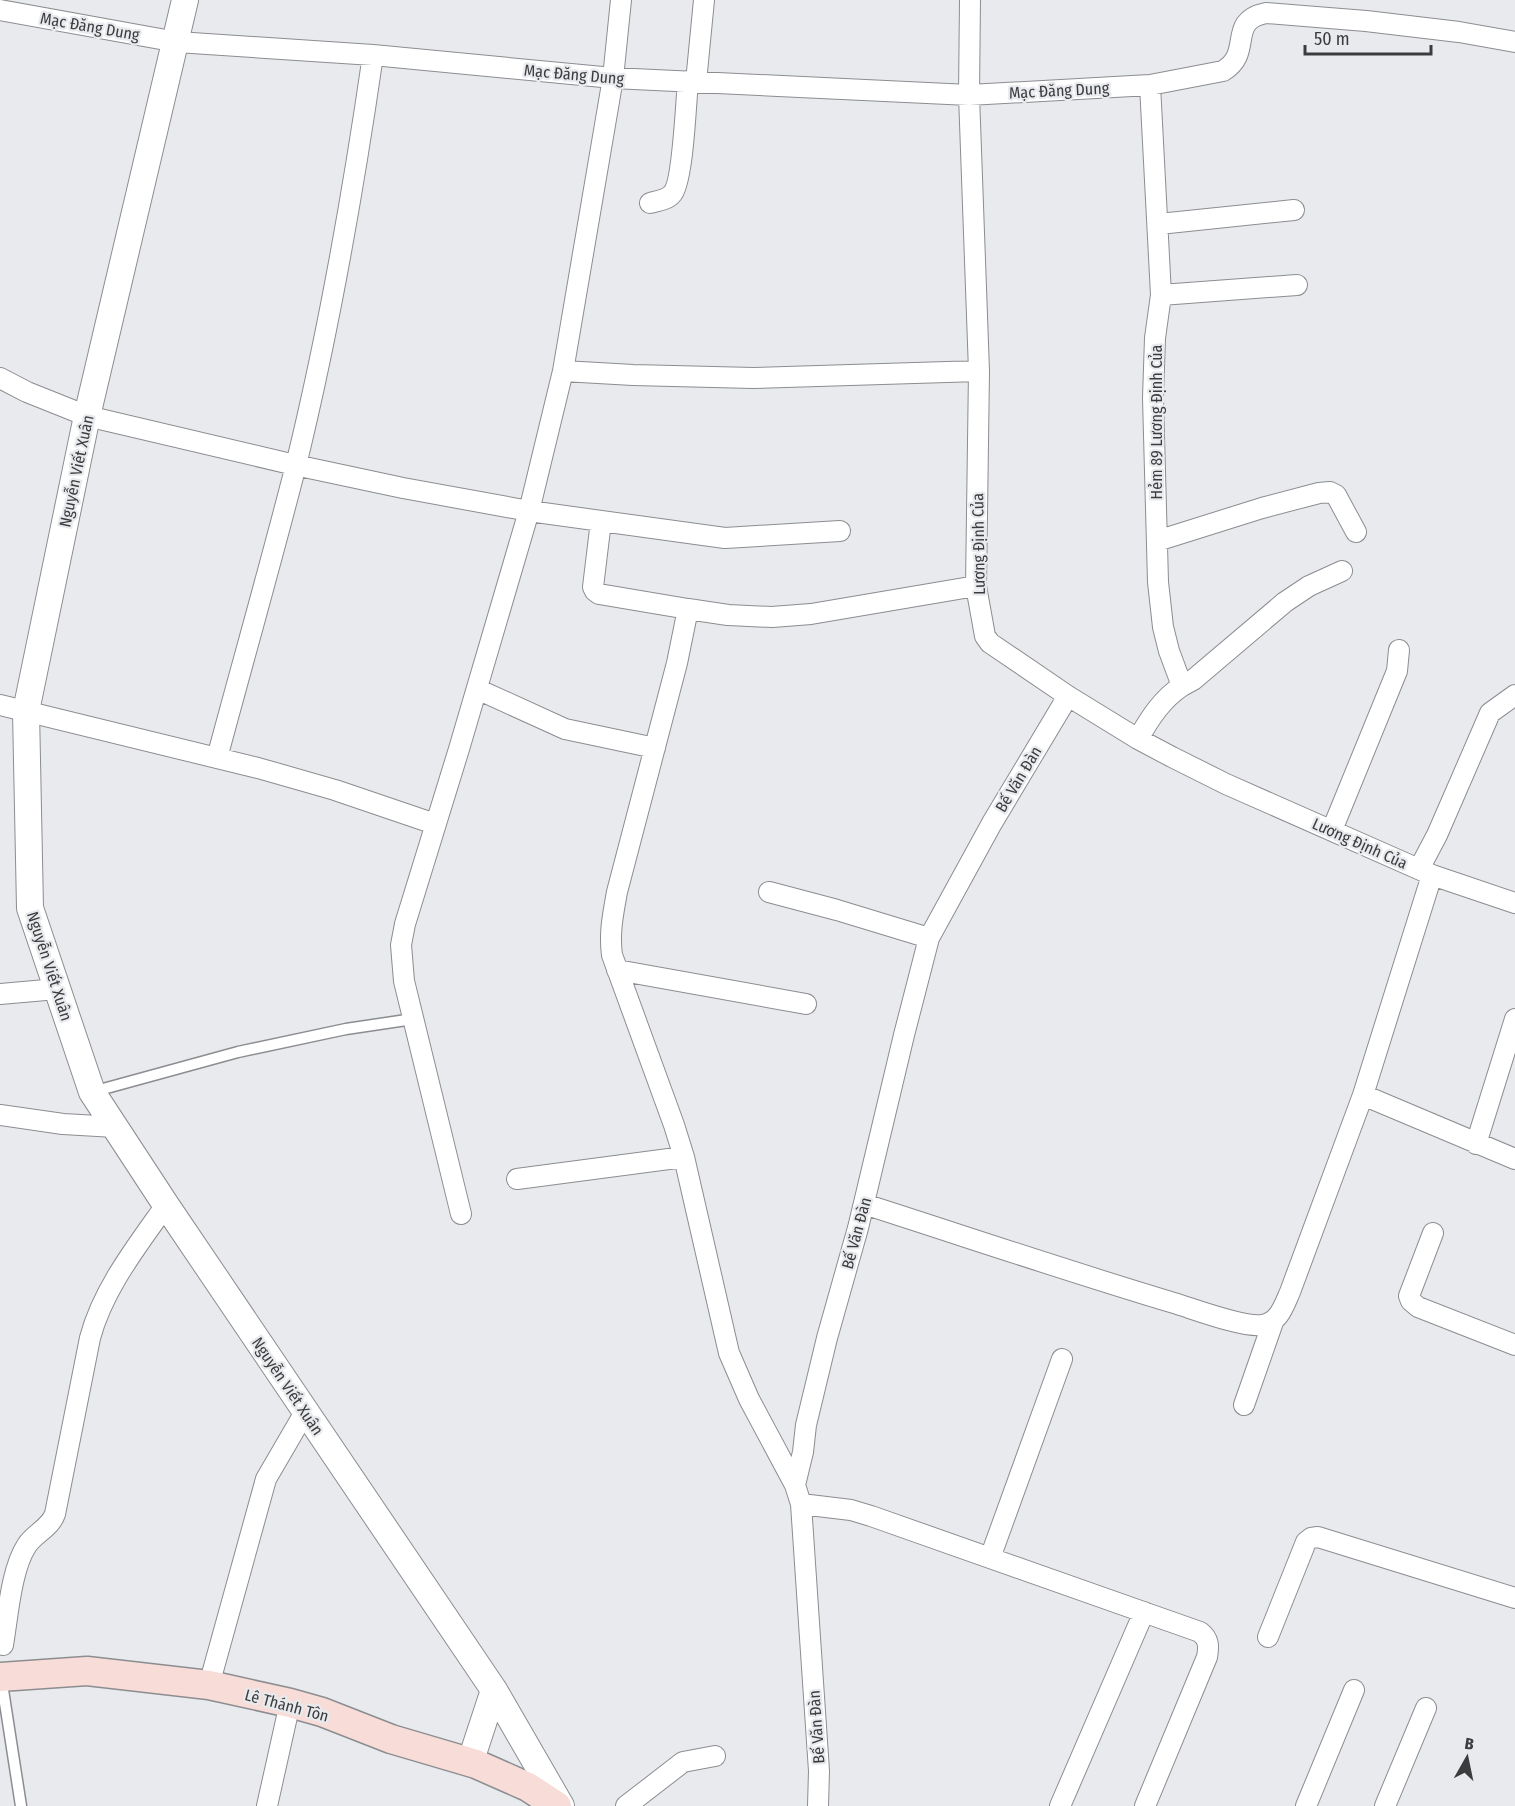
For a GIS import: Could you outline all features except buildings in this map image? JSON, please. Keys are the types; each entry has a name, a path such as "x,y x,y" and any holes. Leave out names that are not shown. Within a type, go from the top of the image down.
{"main road":[{"name":"Lê Thánh Tôn","path":"1,1677 87,1671 209,1685 290,1703 391,1739 470,1762 528,1787 559,1806"}],"street":[{"name":"Nguyễn Viết Xuân","path":"185,0 177,42 87,416 26,711 30,908 92,1092 494,1690 559,1806"},
{"path":"461,1214 404,981 401,945 412,899 477,689 528,511 563,371 613,78 621,0"},
{"path":"650,203 674,193 704,0"},
{"name":"Lương Định Của","path":"970,0 969,95 979,371 976,586 985,636 990,643 1068,696 1138,739 1226,784 1425,872 1515,903"},
{"name":"Mạc Đăng Dung","path":"0,10 177,42 373,55 613,78 969,95 1150,85 1223,71 1231,66 1237,57 1244,26 1249,19 1266,13 1366,21 1459,32 1515,42"},
{"path":"217,758 296,465 332,299 373,55"},
{"name":"Hẻm 89 Lương Định Của","path":"1150,85 1161,295 1155,338 1152,398 1158,582 1163,627 1182,686"},
{"path":"1159,224 1294,210"},
{"path":"1161,295 1297,285"},
{"path":"563,371 753,378 979,371"},
{"path":"0,378 27,392 87,416 296,465 528,511 725,538 840,531"},
{"path":"1157,541 1262,508 1330,492 1336,495 1356,532"},
{"path":"601,521 593,587 599,594 739,616 772,617 811,614 976,586"},
{"path":"1138,739 1156,710 1182,686 1193,680 1285,602 1309,586 1342,571"},
{"path":"688,609 677,663 617,892 611,924 610,947 684,1157 729,1353 749,1399 798,1495 871,1515 1200,1632 1206,1637 1209,1646 1207,1657 1145,1806"},
{"path":"1332,830 1397,671 1399,650"},
{"path":"477,689 565,729 655,748"},
{"path":"1244,1405 1273,1322 1281,1312 1290,1292 1363,1095 1388,1018 1410,940 1425,872 1437,835 1490,713 1515,694"},
{"name":"Bế Văn Đàn","path":"818,1806 819,1771 798,1495 806,1425 864,1204 929,938 992,823 1068,696"},
{"path":"0,705 217,758 335,790 435,824"},
{"path":"769,892 929,938"},
{"path":"617,970 806,1004"},
{"path":"0,994 57,989"},
{"path":"1476,1144 1515,1019"},
{"path":"1363,1095 1515,1159"},
{"path":"0,1115 63,1124 115,1127"},
{"path":"517,1179 684,1157"},
{"path":"864,1204 1115,1285 1236,1321 1261,1325 1273,1322"},
{"path":"3,1645 20,1560 26,1546 51,1523 55,1514 90,1338 99,1308 166,1205"},
{"path":"1433,1233 1409,1296 1411,1301 1418,1307 1515,1345"},
{"path":"990,1558 1062,1359"},
{"path":"209,1685 266,1479 305,1412"},
{"path":"1268,1637 1306,1542 1311,1538 1318,1538 1515,1598"},
{"path":"1060,1806 1144,1612"},
{"path":"470,1762 494,1690"},
{"path":"1306,1806 1354,1690"},
{"path":"267,1806 290,1703"},
{"path":"1385,1806 1426,1708"},
{"path":"626,1806 682,1762 715,1756"}],"lane":[{"path":"92,1092 238,1052 346,1029 413,1019"},
{"path":"1,1677 21,1806"}]}
